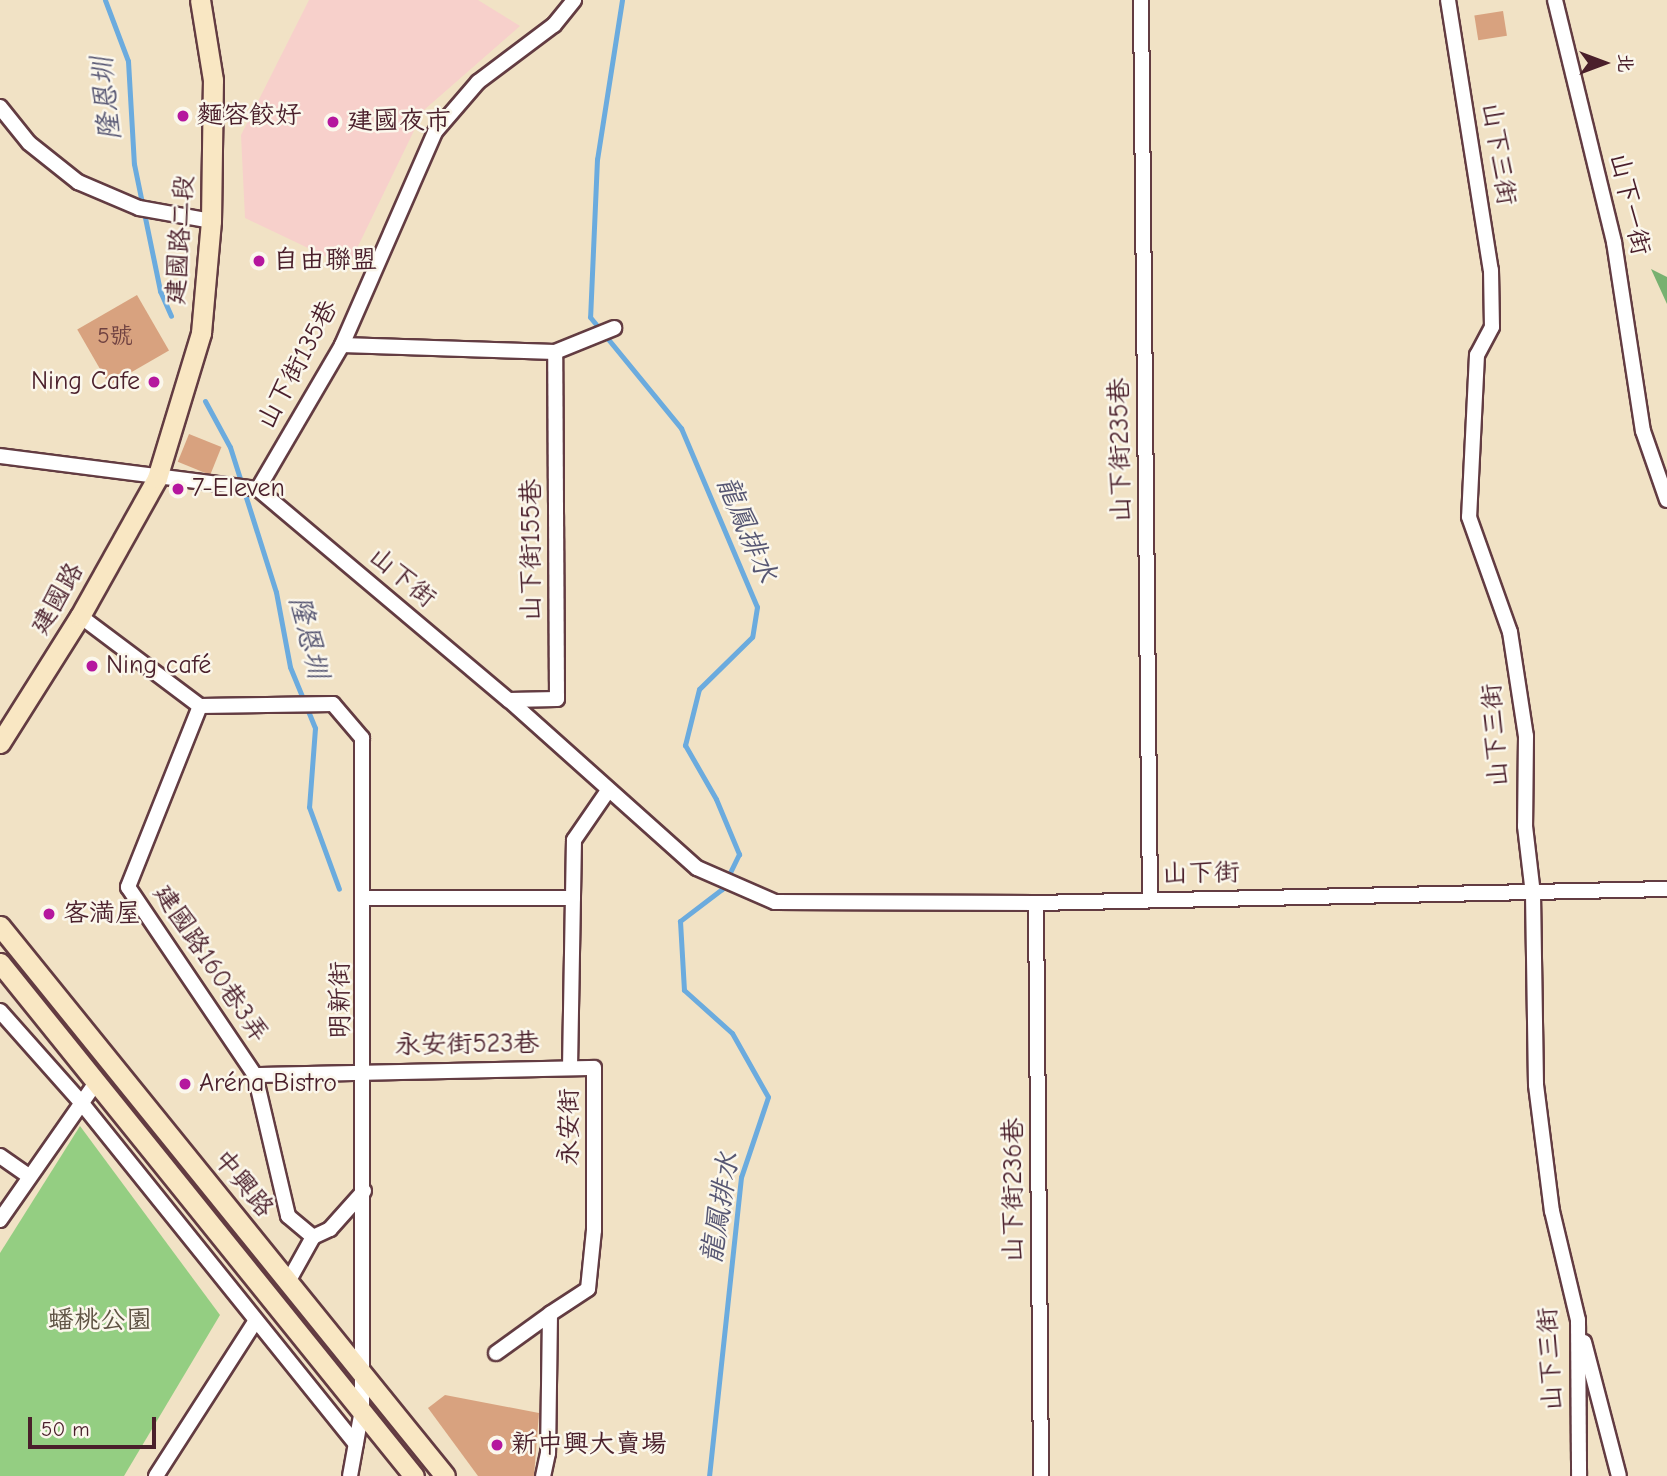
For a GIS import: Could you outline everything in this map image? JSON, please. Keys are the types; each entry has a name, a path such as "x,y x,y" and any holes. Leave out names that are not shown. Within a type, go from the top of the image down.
{"street":[{"name":"建國路二段","path":"157,478 201,333 211,221 213,80 200,0"},
{"name":"山下街135巷","path":"248,488 342,345 435,132 478,82 554,25 574,0"},
{"name":"山下街235巷","path":"1141,0 1150,899"},
{"name":"山下三街","path":"1448,0 1491,270 1492,327 1476,355 1469,517 1510,632 1526,736 1525,826 1533,894 1536,1085 1552,1211 1578,1320 1579,1476"},
{"name":"山下一街","path":"1555,0 1614,242 1643,431 1667,500"},
{"path":"0,107 29,143 79,182 144,209 211,221"},
{"path":"342,345 555,352 612,329"},
{"name":"山下街155巷","path":"509,700 557,699 555,352"},
{"path":"0,456 248,488"},
{"name":"建國路","path":"0,743 80,616 157,478"},
{"name":"山下街","path":"248,488 509,700 607,792 709,876 775,902 1036,904 1150,899 1533,894 1667,889"},
{"path":"80,616 200,706"},
{"name":"明新街","path":"200,706 332,704 362,738 366,898 362,1391 350,1476"},
{"name":"建國路160巷3弄","path":"200,706 128,887 255,1075 288,1216 313,1237"},
{"name":"永安街","path":"550,1314 588,1289 594,1230 594,1068 570,1068 574,840 607,792"},
{"path":"366,898 573,898"},
{"name":"山下街236巷","path":"1036,904 1041,1476"},
{"name":"中興路","path":"0,926 288,1282 362,1391 414,1476"},
{"name":"中興路","path":"0,963 97,1081 362,1391 445,1476"},
{"path":"0,1011 80,1101 255,1322 356,1444"},
{"name":"永安街523巷","path":"255,1075 570,1068"},
{"path":"0,1220 80,1101 97,1081"},
{"path":"0,1156 29,1175"},
{"path":"288,1282 313,1237 330,1229 364,1191"},
{"path":"496,1353 550,1314"},
{"path":"543,1476 548,1452 550,1314"},
{"path":"1578,1320 1619,1476"},
{"path":"156,1476 255,1322"}],"shaded area":[{"name":"建國夜市","path":"309,0 478,0 520,26 424,110 348,267 245,218 241,135"}],"green space":[{"path":"1651,269 1667,277 1667,304"},
{"name":"蟠桃公園","path":"80,1126 220,1315 124,1476 0,1476 0,1253"}],"building":[{"path":"1503,11 1507,36 1478,40 1474,16"},
{"path":"137,295 169,350 109,385 77,330"},
{"path":"189,434 221,447 210,475 178,462"},
{"name":"新中興大賣場","path":"445,1395 539,1413 534,1476 478,1476 428,1408"}],"waterway":[{"name":"隆恩圳","path":"105,0 128,61 134,164 160,291 171,316"},
{"name":"龍鳳排水","path":"622,0 597,159 590,317 681,428 757,607 752,637 699,689 685,745 716,799 739,854 722,889 680,921 684,990 732,1033 768,1097 741,1177 709,1476"},
{"name":"隆恩圳","path":"205,401 230,447 276,592 290,667 315,728 309,807 339,889"}],"place":[{"name":"麵容餃好","path":"183,116"},
{"name":"建國夜市","path":"333,122"},
{"name":"自由聯盟","path":"259,261"},
{"name":"Ning Cafe","path":"154,382"},
{"name":"7-Eleven","path":"178,489"},
{"name":"Ning café","path":"92,666"},
{"name":"客満屋","path":"49,914"},
{"name":"Aréna Bistro","path":"185,1084"},
{"name":"新中興大賣場","path":"497,1445"}]}
